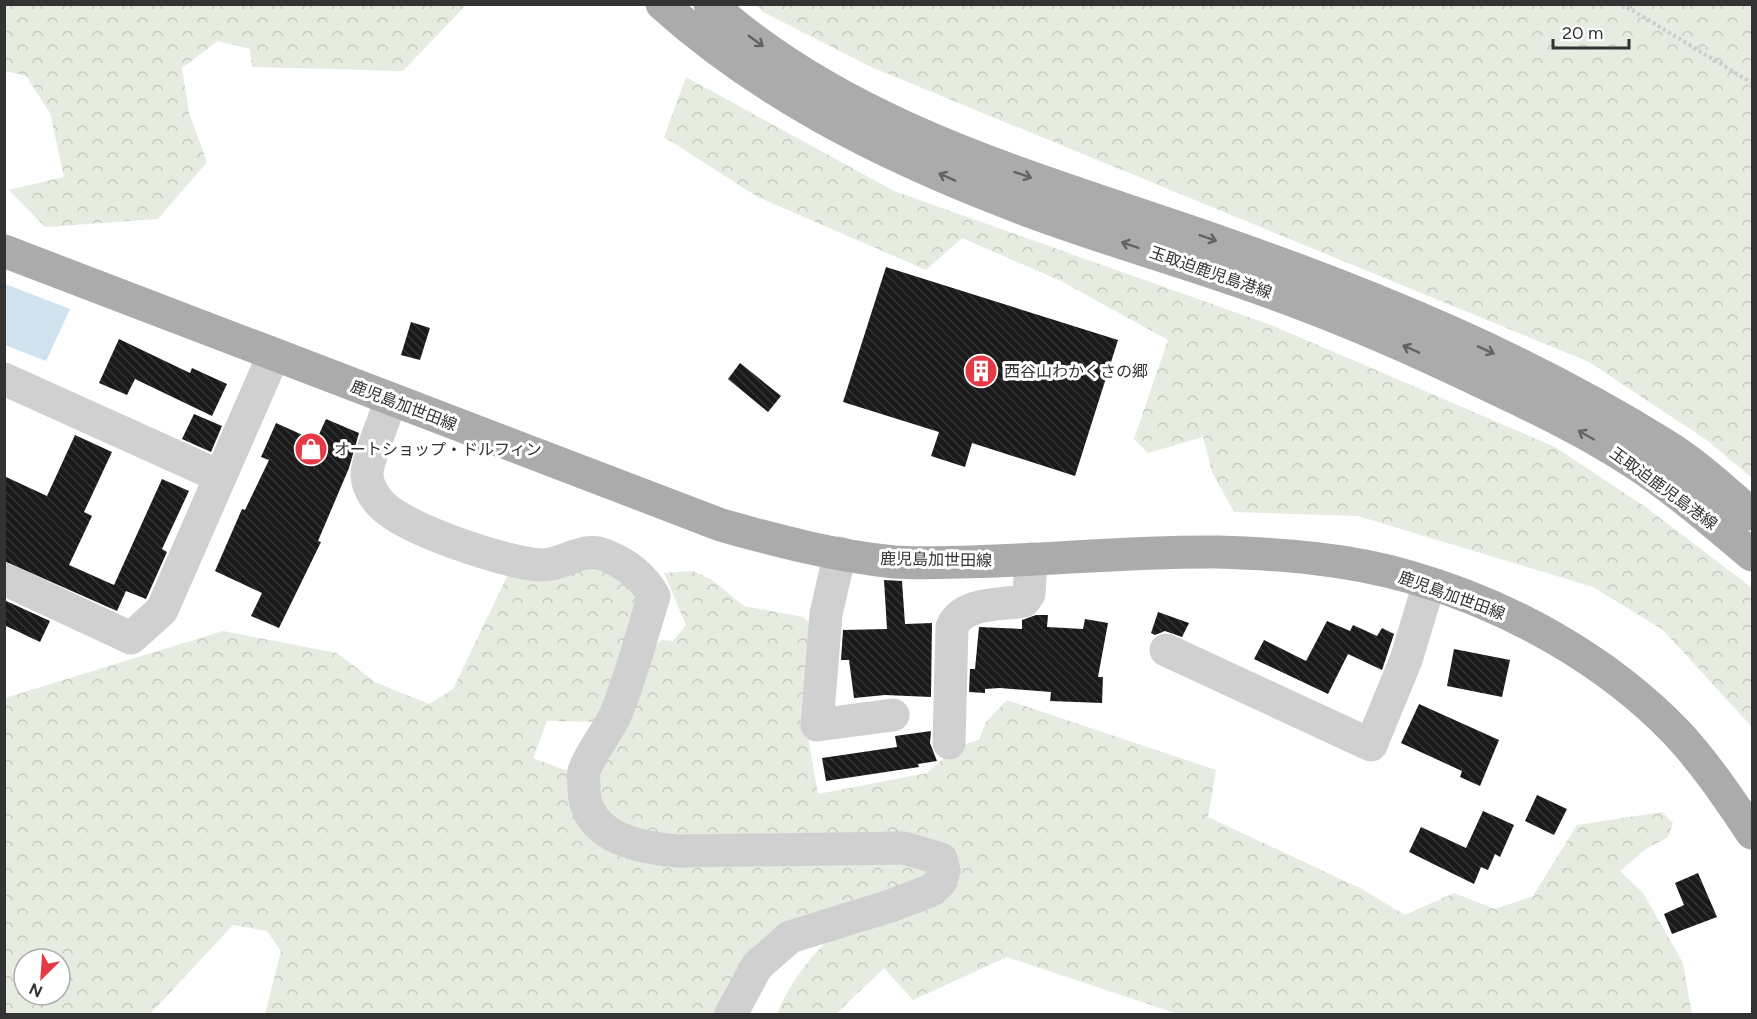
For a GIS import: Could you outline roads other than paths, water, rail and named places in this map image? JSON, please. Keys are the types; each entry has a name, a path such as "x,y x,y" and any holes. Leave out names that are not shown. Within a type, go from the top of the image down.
{"main road":[{"name":"玉取迫鹿児島港線","path":"662,4 694,33 747,73 809,111 885,150 1004,202 1276,294 1352,323 1560,419 1637,465 1752,555"},
{"name":"玉取迫鹿児島港線","path":"710,4 792,66 903,125 1013,172 1225,243 1381,302 1532,370 1668,446 1752,514"},
{"name":"鹿児島加世田線","path":"4,251 721,525 793,546 894,562 1030,560 1218,552 1332,561 1408,576 1497,609 1571,648 1611,676 1677,733 1729,799 1752,833"}],"street":[{"path":"4,579 131,638 162,610 274,354"},
{"path":"4,379 219,476"},
{"path":"392,400 367,474 372,493 383,507 403,521 445,538 541,565 587,553 601,554 639,575 654,596 618,708 609,730 591,754 583,774 585,799 591,815 603,828 627,843 649,849 678,851 904,848 941,859 944,871 941,881 932,890 890,906 790,937 757,966 731,1014"},
{"path":"840,553 826,614 817,724 893,715"},
{"path":"949,743 952,627 956,616 964,611 1024,601 1029,594 1030,560"},
{"path":"1166,650 1371,746 1406,660 1429,584"}],"water":[{"path":"5,284 70,309 46,361 5,345"}],"place":[{"name":"西谷山わかくさの郷","path":"981,371"},
{"name":"オートショップ・ドルフィン","path":"311,449"}]}
